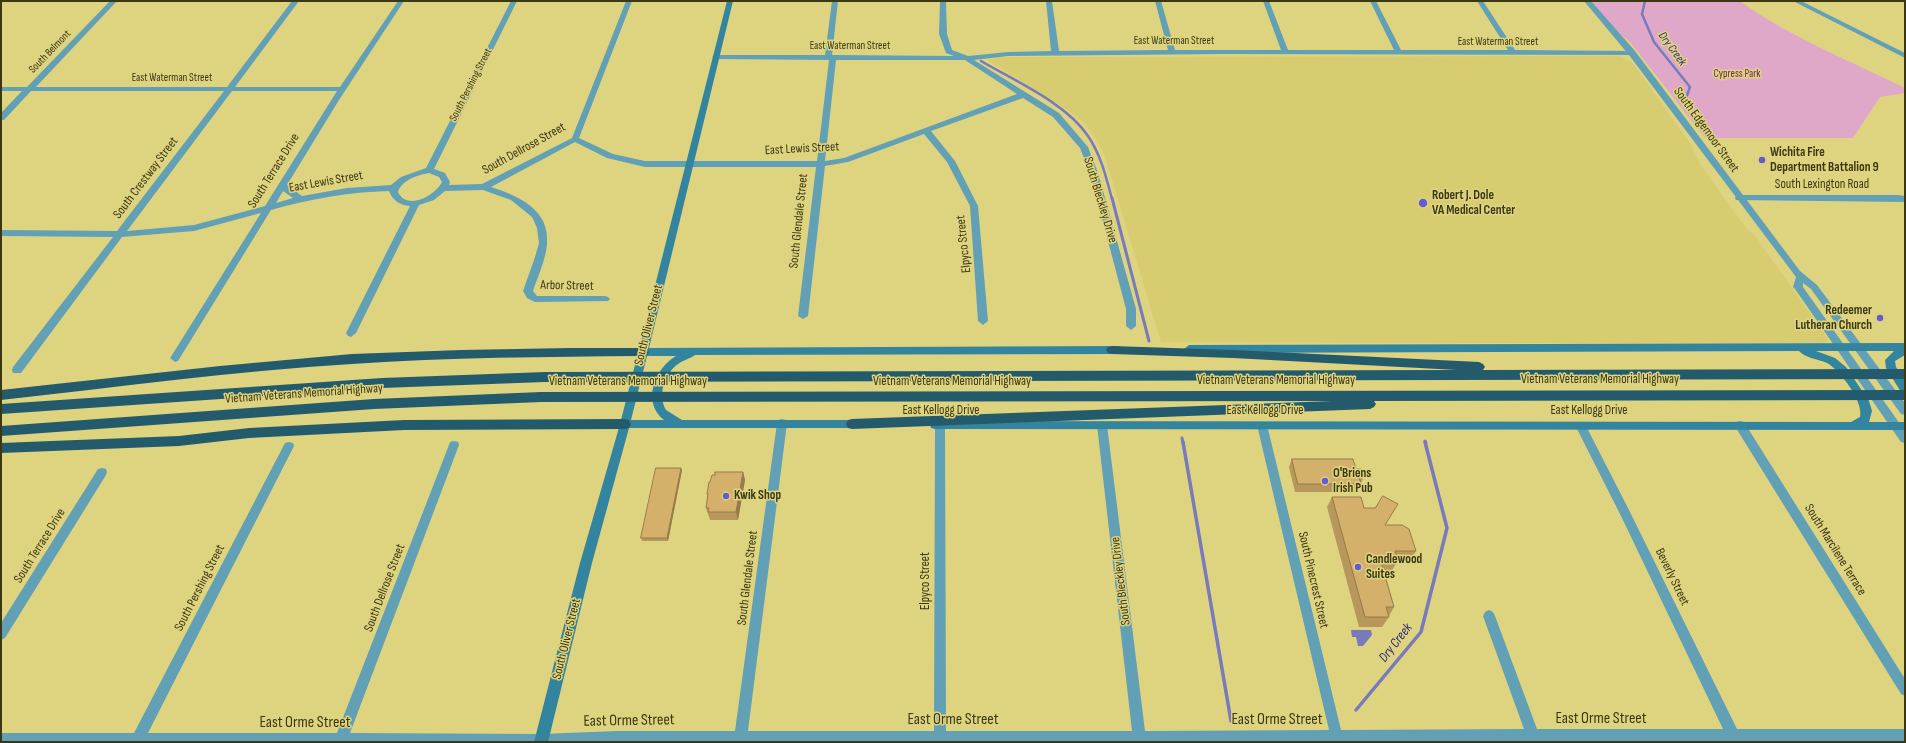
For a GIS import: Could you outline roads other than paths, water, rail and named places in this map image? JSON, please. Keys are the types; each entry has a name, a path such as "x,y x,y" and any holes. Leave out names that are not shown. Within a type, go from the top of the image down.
{"highway":[{"path":"1112,350 1658,374"},
{"path":"1,395 199,373 358,359 502,352 641,357"},
{"name":"Vietnam Veterans Memorial Highway","path":"1,410 336,386 492,378 1905,374"},
{"name":"Vietnam Veterans Memorial Highway","path":"1,431 374,404 541,397 1905,395"},
{"path":"852,424 1574,396"},
{"path":"1,448 179,441 249,433 404,425 625,424"}],"main road":[{"name":"South Oliver Street","path":"541,741 586,563 625,424 730,1"},
{"path":"1793,347 1831,361 1842,370 1864,401 1867,411 1865,419 1852,426"},
{"path":"641,357 697,351 1905,347"},
{"path":"682,423 672,420 659,410 656,403 656,395 660,379 669,365 684,356 697,351"},
{"path":"1905,351 1898,353 1890,360 1891,368 1905,389"},
{"name":"East Kellogg Drive","path":"625,424 782,423 940,425 1900,426"}],"street":[{"name":"South Belmont","path":"1,118 114,1"},
{"name":"South Crestway Street","path":"18,370 296,1"},
{"name":"South Terrace Drive","path":"175,358 268,207 401,1"},
{"name":"South Pershing Street","path":"429,170 514,1"},
{"name":"South Dellrose Street","path":"484,186 575,139 629,1"},
{"name":"South Glendale Street","path":"803,316 820,164 835,1"},
{"name":"South Bleckley Drive","path":"943,1 943,34 949,51 967,58 1056,115 1084,147 1094,173 1131,309 1131,326"},
{"path":"1049,1 1055,53"},
{"path":"1158,1 1172,52"},
{"path":"1266,1 1285,52"},
{"path":"1373,1 1399,53"},
{"path":"1480,1 1513,53"},
{"name":"South Edgemoor Street","path":"1587,1 1632,53 1800,278 1814,287 1905,411"},
{"path":"1796,1 1905,56"},
{"name":"East Waterman Street","path":"716,57 967,58 1008,54 1172,52 1632,53"},
{"name":"East Waterman Street","path":"1,89 343,89"},
{"name":"East Lewis Street","path":"575,139 610,156 645,164 820,164 845,160 1023,95"},
{"name":"Elpyco Street","path":"926,131 951,161 974,206 980,267 983,321"},
{"path":"429,170 445,177 446,182 444,188 433,197 416,202 402,201 397,198 394,193 395,188 406,177 429,170"},
{"path":"282,186 300,199"},
{"path":"444,188 484,186"},
{"name":"South Dellrose Street","path":"484,186 514,198 536,215 541,228 543,243 540,257 528,291 530,296"},
{"name":"East Lewis Street","path":"1,233 164,232 196,228 225,221 268,207 300,199 357,189 395,188"},
{"name":"South Lexington Road","path":"1739,198 1905,199"},
{"path":"351,333 416,202"},
{"name":"South Edgemoor Street","path":"1800,278 1798,287 1886,411 1900,426 1905,439"},
{"name":"Arbor Street","path":"530,296 535,299 605,299"},
{"name":"South Glendale Street","path":"741,737 782,423"},
{"name":"Elpyco Street","path":"940,425 940,737"},
{"name":"South Bleckley Drive","path":"1102,425 1139,737"},
{"name":"South Pinecrest Street","path":"1262,425 1337,739"},
{"name":"Beverly Street","path":"1580,425 1625,513 1735,739"},
{"name":"South Marcilene Terrace","path":"1740,425 1905,690"},
{"name":"South Dellrose Street","path":"341,740 454,445"},
{"name":"South Pershing Street","path":"137,741 289,446"},
{"name":"South Terrace Drive","path":"1,634 102,472"},
{"path":"1489,616 1534,739"},
{"name":"East Orme Street","path":"1,739 137,741 541,741 617,737 940,737 1037,739 1139,737 1317,737 1337,739 1735,739 1905,735"}],"water":[{"path":"1351,630 1371,630 1372,635 1363,646 1358,646 1356,637 1352,637"}],"waterway":[{"name":"Dry Creek","path":"1645,1 1642,14 1654,42 1690,87 1684,104"},
{"path":"981,61 1053,103 1067,113 1078,124 1093,143 1103,166 1112,199"},
{"path":"1112,198 1149,341"},
{"path":"1182,438 1183,443"},
{"path":"1183,442 1231,721"},
{"name":"Dry Creek","path":"1356,710 1421,632 1447,528 1425,442"}],"place":[{"name":"Wichita Fire Department Battalion 9","path":"1762,160"},
{"name":"Robert J. Dole VA Medical Center","path":"1423,203"},
{"name":"Redeemer Lutheran Church","path":"1880,318"},
{"name":"O'Briens Irish Pub","path":"1325,481"},
{"name":"Kwik Shop","path":"726,496"},
{"name":"Candlewood Suites","path":"1358,567"}],"park label":[{"name":"Cypress Park","path":"1737,74"}]}
